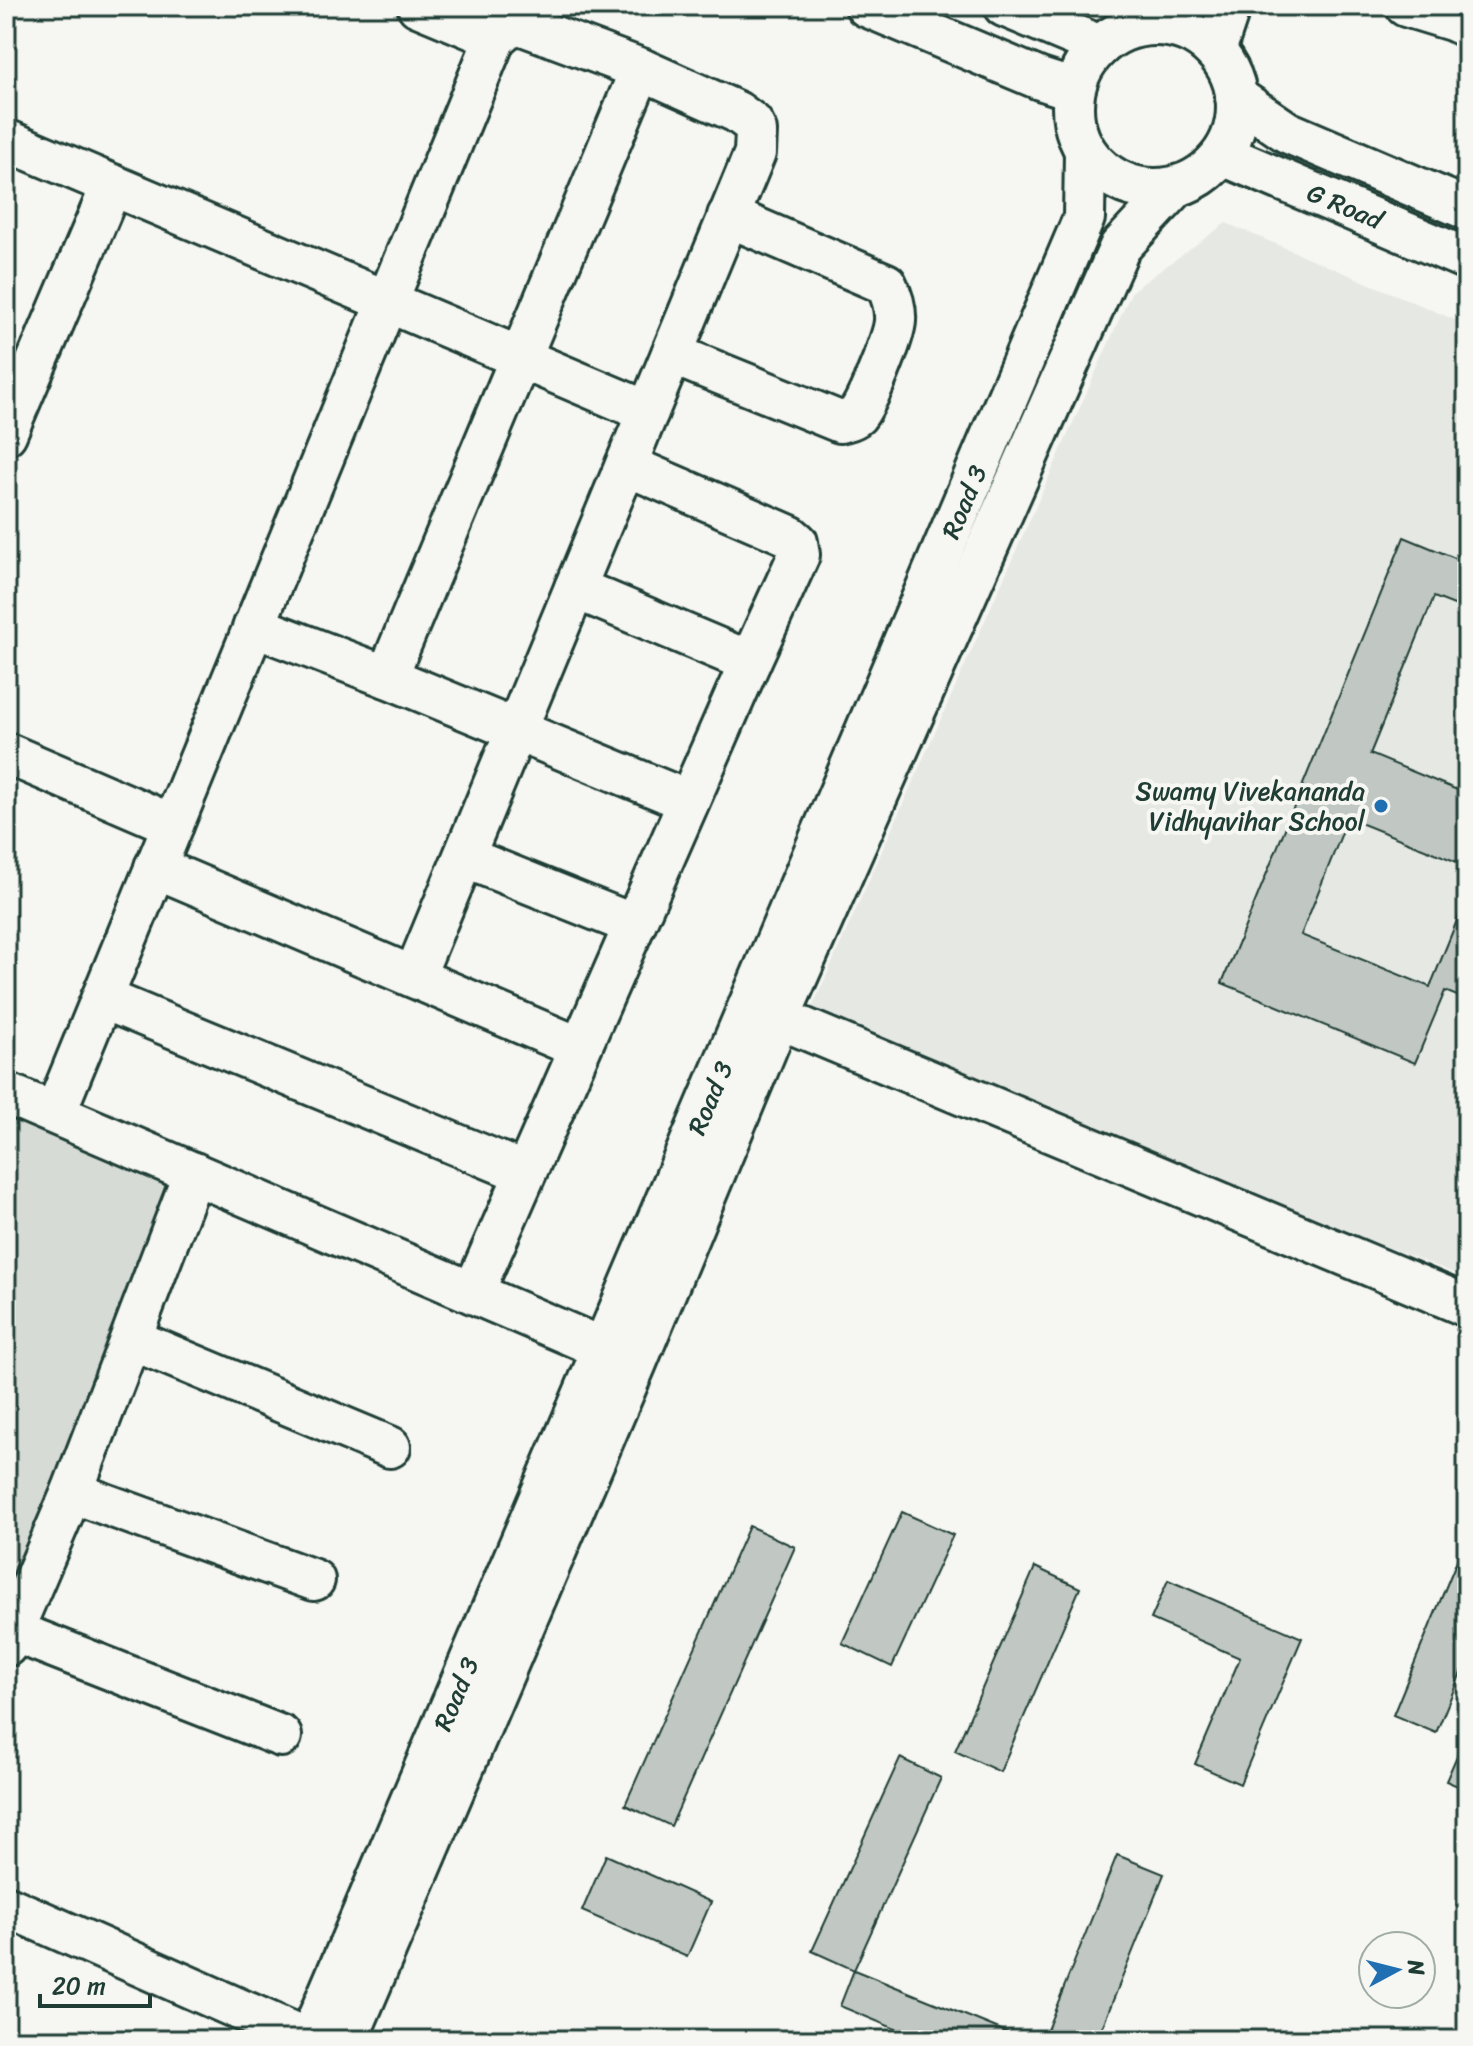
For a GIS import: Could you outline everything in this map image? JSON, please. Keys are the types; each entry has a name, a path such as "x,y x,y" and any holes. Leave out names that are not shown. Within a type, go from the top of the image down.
{"street":[{"path":"418,6 495,38"},
{"path":"866,6 1040,79 1074,90"},
{"path":"1004,6 1100,46"},
{"path":"1215,51 1230,6"},
{"path":"1406,6 1459,18"},
{"path":"1167,16 1182,30 1200,38 1215,51 1230,72 1236,97 1234,128 1222,156 1202,176 1175,188 1146,190 1125,185 1106,174 1085,151 1074,122 1074,90 1084,66 1100,46 1119,33 1167,16"},
{"path":"55,1113 495,38 508,27 520,24 641,69 737,112 752,123 756,131 755,153 414,977"},
{"path":"387,677 641,69"},
{"name":"G Road","path":"1236,97 1287,132 1467,209"},
{"path":"6,140 648,412"},
{"name":"Road 3","path":"347,2040 619,1356 764,1012 1084,218 1085,151"},
{"name":"G Road","path":"1222,156 1467,259"},
{"path":"6,434 112,185"},
{"name":"Road 3","path":"764,1012 1120,247 1175,188"},
{"path":"672,354 840,422 853,418 861,409 888,348 895,323 894,300 886,284 728,216"},
{"path":"473,1293 799,555 797,542 790,536 626,465"},
{"path":"575,588 750,662"},
{"path":"254,626 387,677 688,801"},
{"path":"6,753 173,825"},
{"path":"464,857 634,925"},
{"path":"155,867 580,1048"},
{"path":"102,998 525,1173"},
{"path":"764,1012 1464,1297"},
{"path":"6,1093 619,1356"},
{"path":"194,1173 72,1492 9,1639 281,1736"},
{"path":"131,1339 390,1447"},
{"name":"Road 3","path":"309,2040 619,1356"},
{"path":"72,1492 314,1580"},
{"path":"6,1906 309,2040"}],"shaded area":[{"path":"1226,223 1467,325 1467,1278 807,1019 1132,291"},
{"path":"6,1113 175,1180 6,1598"}],"building":[{"name":"Swamy Vivekananda Vidhyavihar School","path":"1404,537 1467,563 1467,610 1434,597 1370,754 1467,794 1467,866 1348,818 1301,935 1430,987 1467,896 1467,1000 1445,991 1415,1063 1222,983"},
{"path":"902,1512 953,1535 892,1667 842,1643"},
{"path":"749,1526 795,1547 671,1826 625,1805"},
{"path":"1467,1536 1467,1658 1436,1733 1393,1715"},
{"path":"1035,1567 1080,1588 1000,1772 955,1751"},
{"path":"1168,1580 1302,1638 1240,1784 1195,1764 1240,1658 1151,1619"},
{"path":"1467,1736 1467,1790 1446,1781"},
{"path":"900,1758 941,1778 854,1970 812,1951"},
{"path":"606,1855 711,1902 687,1957 582,1911"},
{"path":"1117,1855 1164,1874 1097,2040 1043,2040"},
{"path":"854,1970 1026,2040 922,2040 840,2006"}],"place":[{"name":"Swamy Vivekananda Vidhyavihar School","path":"1381,806"}]}
